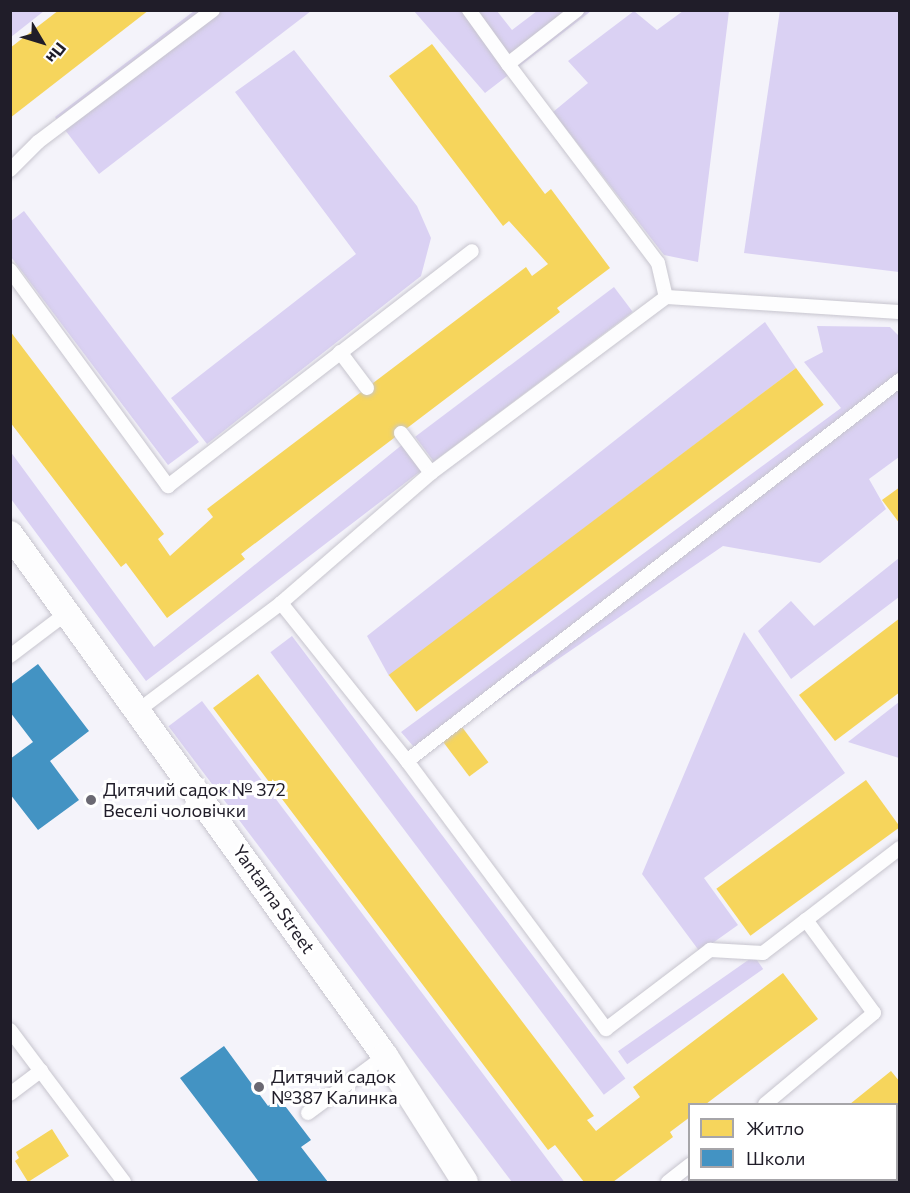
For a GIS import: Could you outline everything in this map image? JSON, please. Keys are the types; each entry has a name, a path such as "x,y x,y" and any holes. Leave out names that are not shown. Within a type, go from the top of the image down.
{"street":[{"name":"Yantarna Street","path":"10,534 140,709 385,1056 465,1182"}],"lane":[{"path":"10,170 38,142 213,10"},
{"path":"469,10 658,263 666,297"},
{"path":"508,63 577,10"},
{"path":"10,270 168,486 472,251"},
{"path":"140,709 280,603 431,473 666,297 900,312"},
{"path":"340,352 367,388"},
{"path":"407,761 900,380"},
{"path":"401,433 431,473"},
{"path":"280,603 407,761 606,1029 710,950 763,953 900,848"},
{"path":"10,656 68,612"},
{"path":"766,1103 874,1013 806,920"},
{"path":"10,1030 124,1182"},
{"path":"308,1113 385,1056"},
{"path":"10,1094 41,1071"},
{"path":"668,1182 688,1167"}],"shaded area":[{"path":"11,10 44,10 44,11 11,37"},
{"path":"780,10 899,11 899,272 744,253"},
{"path":"194,11 311,11 99,174 55,117"},
{"path":"414,11 497,11 512,30 537,11 591,11 485,93"},
{"path":"634,11 657,30 683,11 729,11 698,262 664,255 553,112 588,83 568,61"},
{"path":"294,50 417,206 431,238 421,276 207,444 171,398 356,254 235,92"},
{"path":"24,211 199,442 168,465 11,257 11,221"},
{"path":"614,287 633,312 434,462 415,437"},
{"path":"765,322 796,368 389,676 367,636"},
{"path":"817,326 890,327 899,336 899,457 869,479 886,509 820,563 723,546 420,754 401,732 841,408 804,362 823,352"},
{"path":"403,444 422,470 146,681 11,499 10,451 154,647"},
{"path":"899,558 899,597 791,679 758,631 791,601 814,626"},
{"path":"744,632 845,773 704,878 738,925 700,952 642,874"},
{"path":"292,636 625,1078 604,1095 270,652"},
{"path":"202,701 564,1182 512,1182 168,726"},
{"path":"899,702 899,758 848,742"},
{"path":"754,956 763,969 627,1064 618,1051"}],"building: Житло":[{"path":"59,10 149,10 10,118 10,48"},
{"path":"432,44 545,194 551,189 610,268 557,308 560,312 241,554 245,559 167,618 126,563 121,567 10,422 10,331 164,534 158,539 170,556 213,517 207,509 526,267 532,276 548,264 509,221 503,226 389,76"},
{"path":"796,368 824,405 416,712 389,675"},
{"path":"900,487 900,524 882,500"},
{"path":"900,618 900,692 835,741 799,695"},
{"path":"258,674 594,1116 587,1120 596,1131 640,1097 633,1087 783,973 818,1019 707,1103 688,1103 688,1118 670,1132 673,1137 613,1182 584,1182 555,1145 548,1150 213,708"},
{"path":"462,727 488,762 469,777 443,741"},
{"path":"866,780 900,827 750,936 716,889"},
{"path":"891,1071 900,1082 900,1182 866,1181 898,1181 898,1103 851,1103"},
{"path":"52,1129 69,1156 28,1182 15,1161 19,1158 16,1152"}],"building: Школи":[{"path":"38,664 89,731 50,761 79,800 38,830 10,794 10,759 33,742 10,712 10,685"},
{"path":"224,1046 268,1106 279,1098 311,1140 301,1147 328,1182 259,1182 180,1078"}],"place":[{"name":"Дитячий садок № 372 Веселі чоловічки","path":"91,800"},
{"name":"Дитячий садок №387 Калинка","path":"259,1087"}]}
